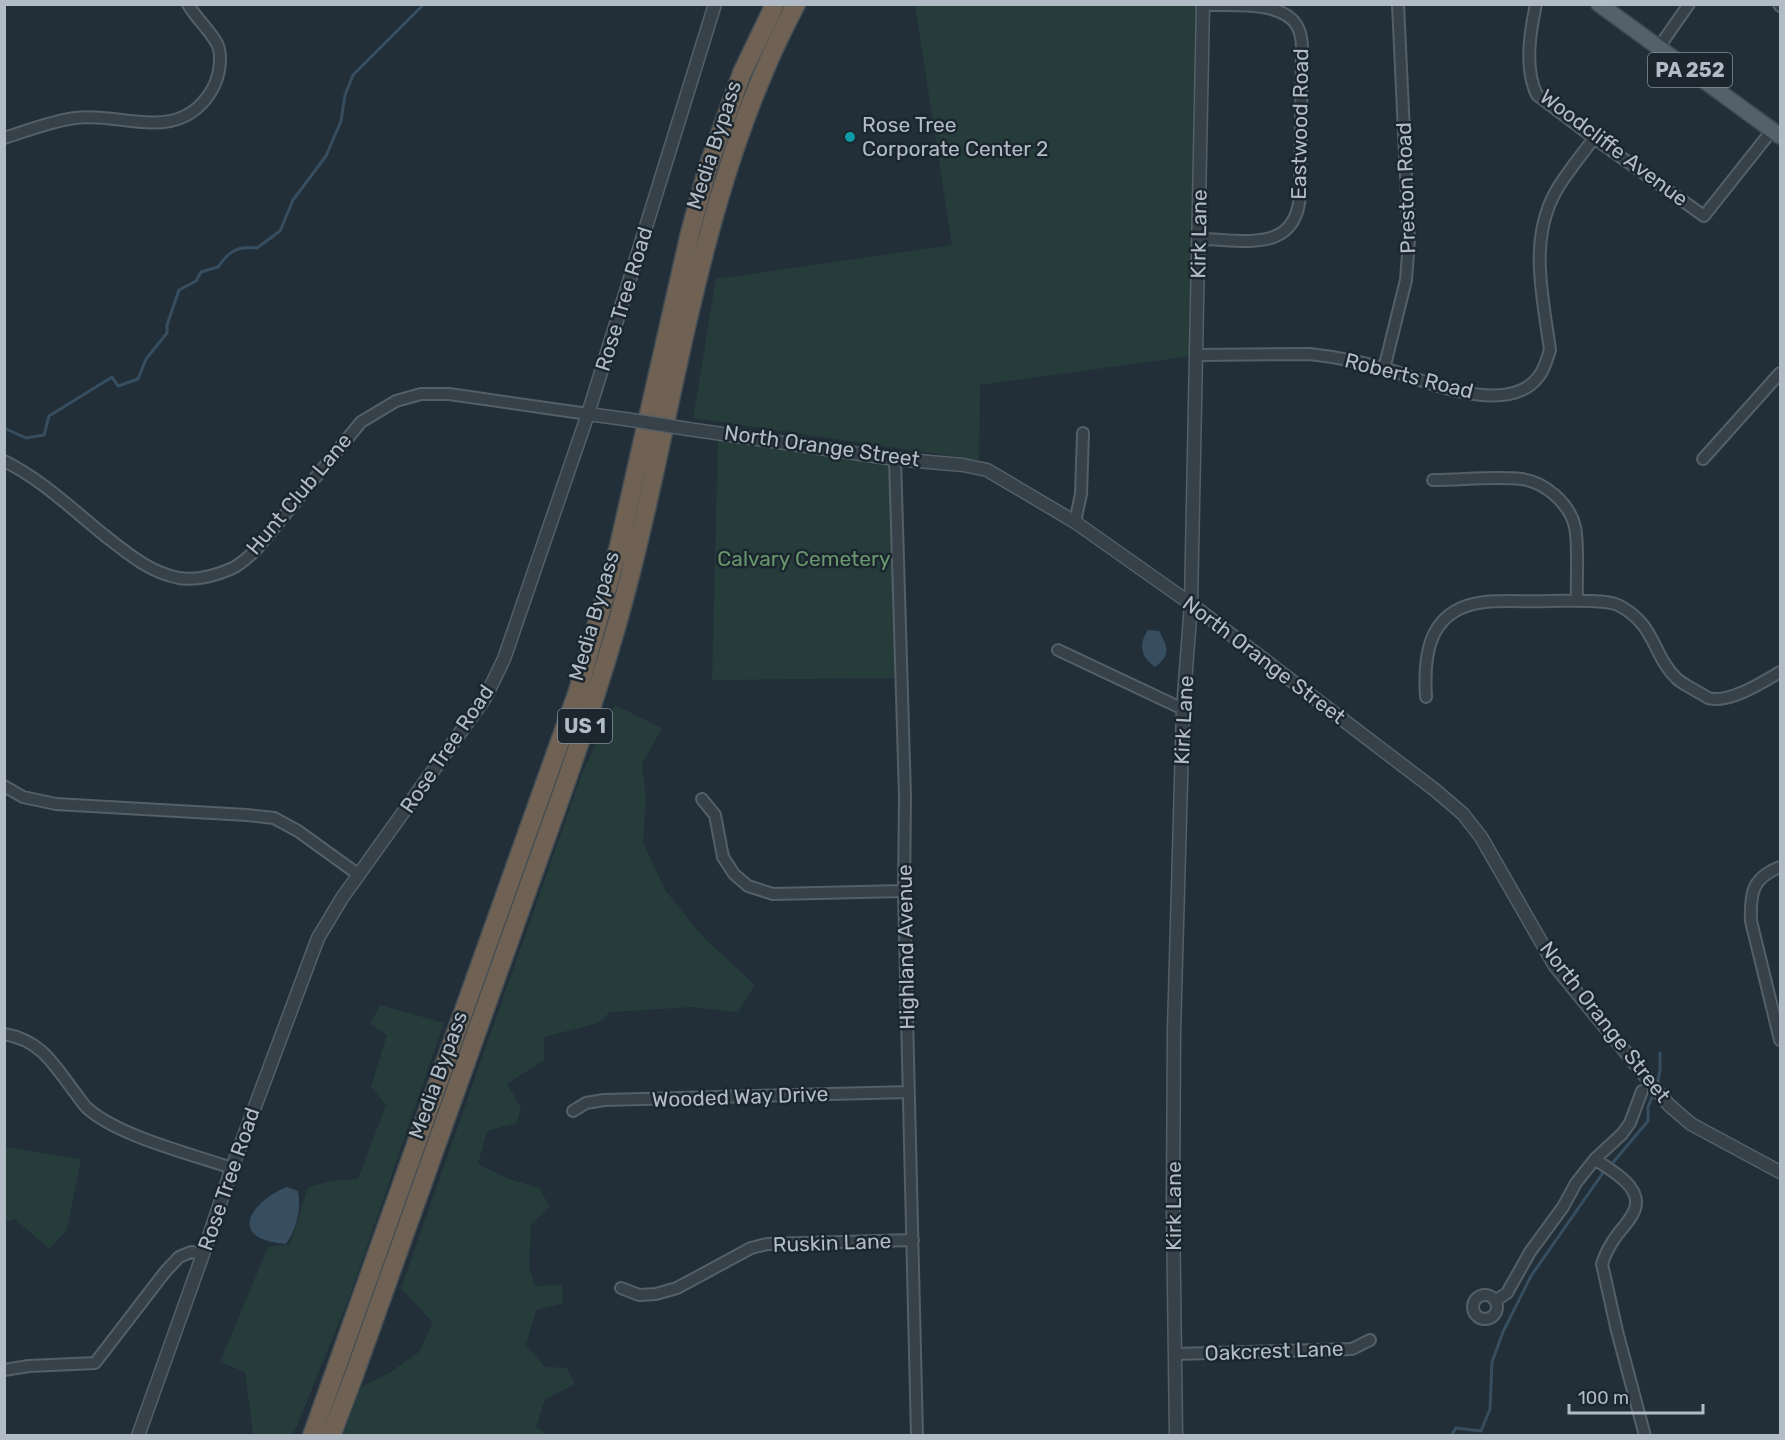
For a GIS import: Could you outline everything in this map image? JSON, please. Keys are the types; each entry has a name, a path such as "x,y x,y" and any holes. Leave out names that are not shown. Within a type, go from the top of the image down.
{"highway":[{"name":"Media Bypass","path":"312,1436 575,700 619,546 690,233 708,167 742,73 775,4"},
{"name":"Media Bypass","path":"331,1436 595,696 636,550 725,172 759,80 796,4"}],"main road":[{"name":"PA 252","path":"1599,4 1777,133"}],"street":[{"path":"4,138 75,118 161,123 180,119 195,111 215,85 219,67 219,48 188,4"},
{"name":"Rose Tree Road","path":"138,1436 232,1168 318,938 342,898 493,686 504,659 588,414 715,4"},
{"name":"Preston Road","path":"1384,369 1406,280 1409,240 1398,4"},
{"name":"Woodcliffe Avenue","path":"1536,4 1530,56 1532,85 1537,95 1704,216 1777,133"},
{"path":"1659,47 1689,4"},
{"name":"Kirk Lane","path":"1176,1436 1173,1208 1174,1030 1183,709 1191,604 1203,5"},
{"name":"Eastwood Road","path":"1199,239 1263,240 1280,236 1292,225 1299,210 1302,71 1301,37 1290,17 1278,10 1266,8 1203,5"},
{"name":"Roberts Road","path":"1197,355 1310,354 1384,369 1457,392 1514,393 1525,388 1538,378 1550,351 1538,261 1541,232 1555,192 1594,138"},
{"path":"1703,459 1780,373"},
{"name":"Hunt Club Lane","path":"4,461 23,470 42,484 136,561 160,573 181,578 209,576 234,567 255,551 361,422 396,401 421,394 448,394 588,414"},
{"name":"North Orange Street","path":"588,414 895,459 927,460 987,470 1075,522 1191,604 1435,790 1463,814 1481,837 1555,966 1669,1105 1691,1124 1780,1172"},
{"path":"1075,522 1081,494 1083,433"},
{"name":"Highland Avenue","path":"895,459 917,1436"},
{"path":"1434,480 1524,479 1552,493 1570,514 1575,527 1577,601"},
{"path":"1426,697 1425,676 1428,647 1436,630 1447,616 1484,602 1614,603 1637,618 1647,629 1677,678 1709,698 1733,695 1780,672"},
{"path":"1058,650 1183,709"},
{"path":"4,786 23,797 56,804 274,818 322,847 359,875"},
{"path":"702,799 715,815 723,857 734,874 748,886 773,894 904,891"},
{"path":"1780,867 1768,872 1755,885 1750,902 1751,921 1777,1010 1780,1040"},
{"path":"4,1034 24,1039 42,1050 86,1107 106,1122 232,1168"},
{"path":"1495,1301 1507,1293 1530,1252 1563,1207 1576,1182 1599,1162 1630,1123 1642,1091"},
{"name":"Wooded Way Drive","path":"573,1111 586,1103 604,1100 909,1092"},
{"path":"1599,1162 1616,1174 1635,1194 1636,1204 1632,1215 1604,1255 1602,1264 1644,1436"},
{"name":"Ruskin Lane","path":"621,1288 639,1295 656,1294 677,1288 751,1248 767,1244 913,1240"},
{"path":"4,1370 30,1366 95,1363 179,1257 191,1252 203,1254"},
{"name":"Oakcrest Lane","path":"1176,1354 1352,1349 1370,1340"}],"green space":[{"path":"915,5 1199,5 1191,356 980,385 979,460 693,418 716,279 952,245"},
{"name":"Calvary Cemetery","path":"718,437 882,462 888,465 892,472 896,678 712,680"},
{"path":"615,705 662,728 642,764 646,799 643,842 665,890 704,938 755,985 738,1012 693,1007 610,1012 598,1023 544,1037 544,1060 507,1084 521,1107 517,1123 487,1131 478,1164 509,1179 539,1188 550,1207 531,1224 529,1267 535,1286 562,1285 563,1303 536,1310 526,1345 545,1367 567,1368 575,1384 545,1399 536,1427 548,1435 343,1435 361,1387 389,1373 419,1352 433,1323 401,1288 583,771"},
{"path":"380,1005 444,1023 351,1293 293,1435 255,1435 245,1372 220,1362 268,1247 290,1244 308,1187 331,1181 358,1179 386,1105 371,1087 387,1035 370,1024"},
{"path":"5,1147 81,1159 67,1230 49,1249 15,1219 5,1222"}],"water":[{"path":"1148,630 1159,631 1166,646 1164,659 1155,667 1142,650"},
{"path":"287,1187 298,1191 299,1198 297,1219 290,1238 286,1244 257,1236 250,1227 253,1212 266,1199"}],"waterway":[{"path":"4,428 26,438 44,435 49,416 112,377 118,386 138,379 146,359 167,333 167,325 179,290 196,281 201,272 218,267 234,251 257,248 280,231 293,200 326,156 341,121 345,95 353,75 424,4"},
{"path":"1657,1086 1660,1053"},
{"path":"1610,1166 1648,1121 1648,1107 1654,1092"},
{"path":"1451,1436 1456,1428 1481,1431 1490,1409 1492,1362 1503,1332 1531,1276 1605,1170"}],"place":[{"name":"Rose Tree Corporate Center 2","path":"850,137"}]}
